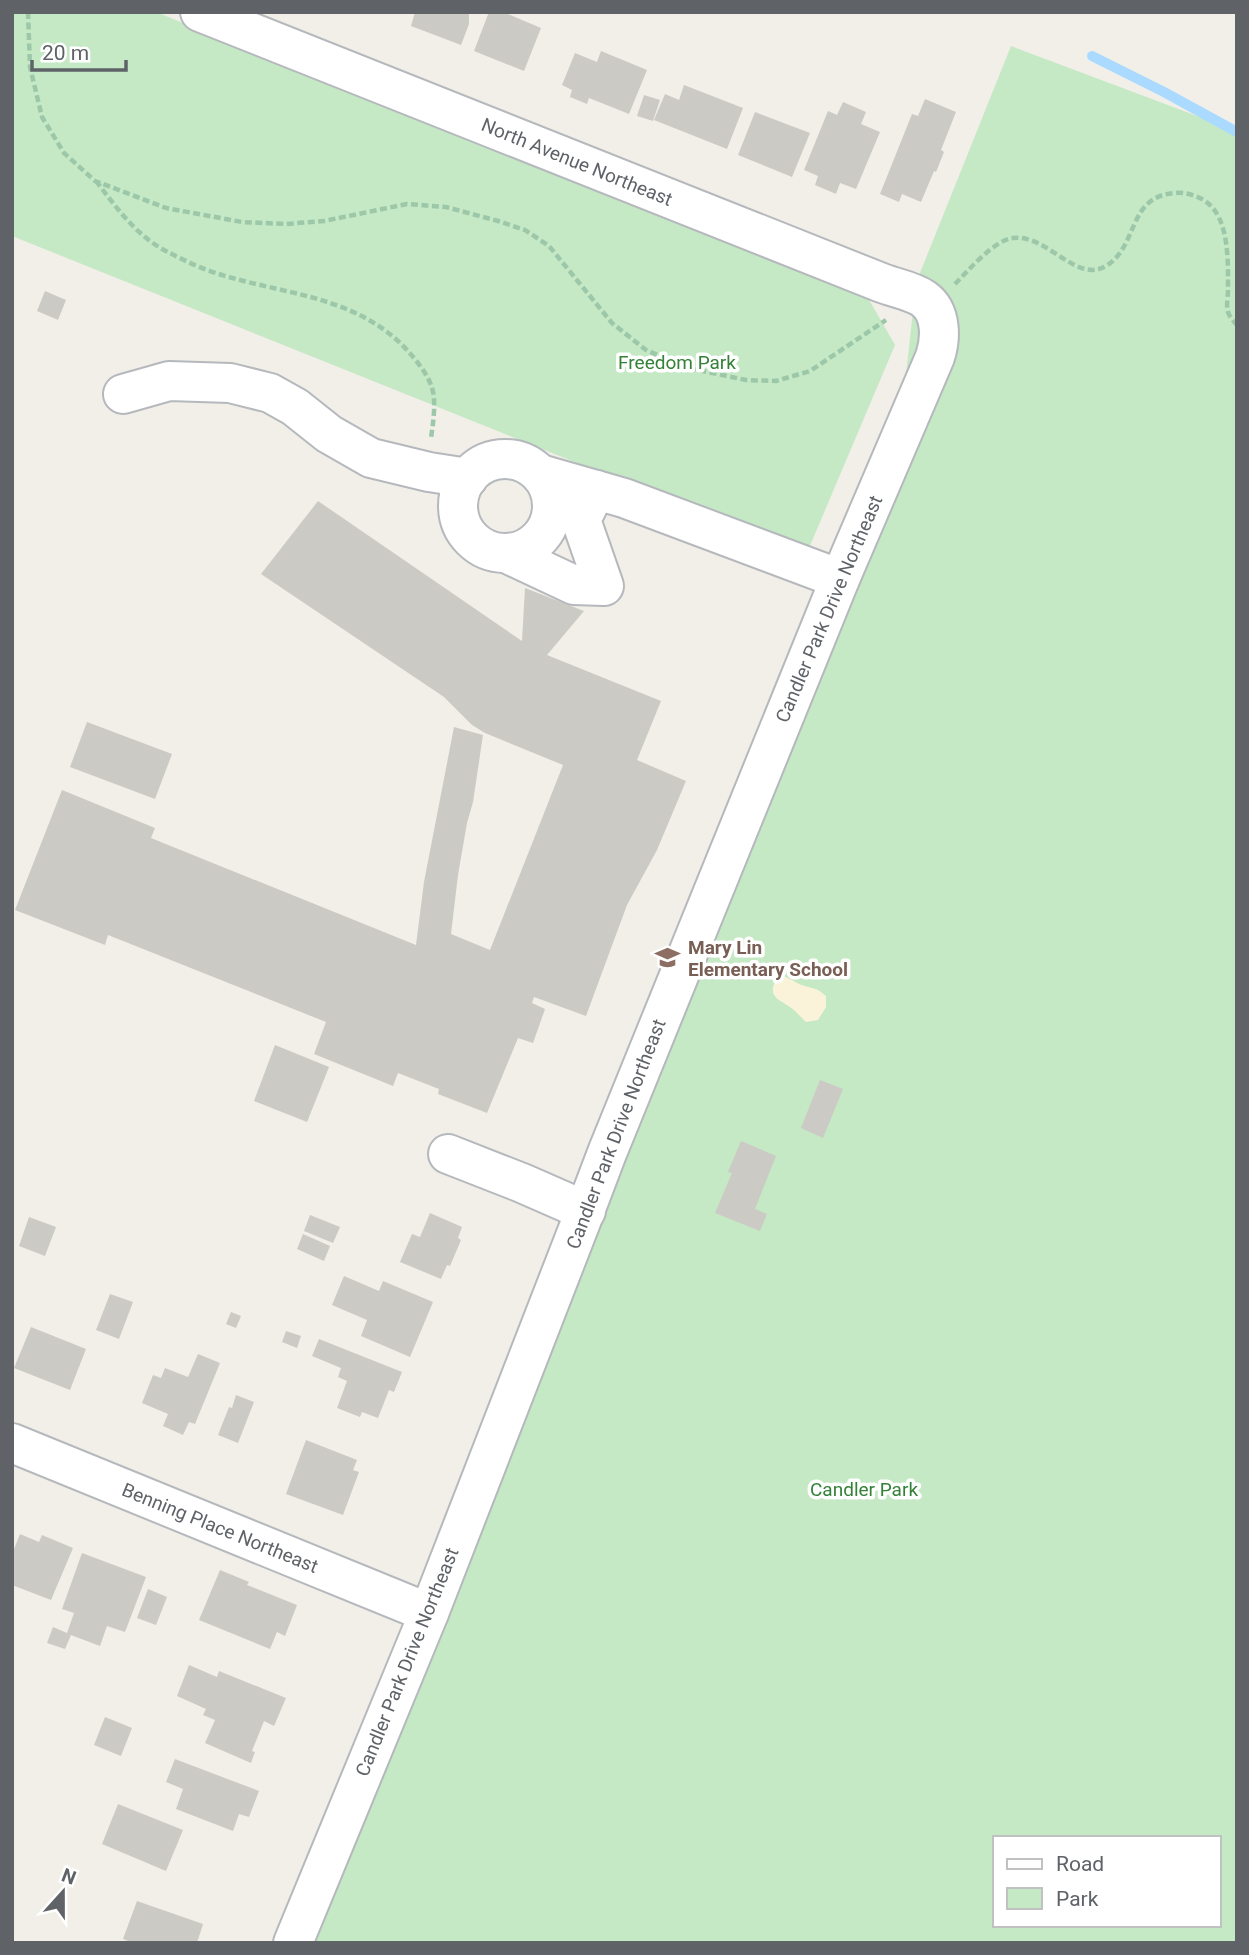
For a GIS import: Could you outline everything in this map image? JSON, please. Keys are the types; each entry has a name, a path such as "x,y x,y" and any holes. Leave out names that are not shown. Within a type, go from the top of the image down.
{"street":[{"name":"North Avenue Northeast","path":"200,12 921,297 933,308 939,327"},
{"name":"Candler Park Drive Northeast","path":"293,1943 429,1613 622,1114 840,579 935,357 939,327"},
{"path":"123,394 169,381 230,383 270,393 295,407 329,434 371,458 468,478"},
{"path":"508,554 523,551 539,541 549,526 554,508 550,489 540,474 525,463 507,458 488,461 472,472 461,487 457,505 461,524 471,539 486,550 508,554 574,585 604,586 581,520 596,490"},
{"path":"540,474 624,498 840,579"},
{"path":"448,1154 586,1211"},
{"name":"Benning Place Northeast","path":"12,1443 429,1613"}],"path":[{"path":"28,12 30,67 42,117 64,153 95,181 132,225 164,251 207,270 343,306 371,320 394,337 416,361 432,387 434,418 430,442"},
{"path":"95,181 166,208 242,222 286,224 324,221 407,204 446,207 498,221 525,230 549,246 612,323 646,349 688,368 746,380 776,382 810,371 891,316"},
{"path":"950,290 989,250 1011,238 1037,241 1077,268 1090,270 1104,267 1122,253 1139,213 1148,201 1165,193 1185,192 1207,201 1222,222 1228,256 1228,312 1237,325"}],"green space":[{"name":"Freedom Park","path":"12,12 156,12 868,298 895,345 806,555 12,236"},
{"name":"Candler Park","path":"1011,46 1237,131 1237,1943 281,1943 905,384 916,283"}],"sand":[{"path":"778,975 816,989 826,996 826,1007 818,1020 806,1022 776,997 773,989"}],"building":[{"path":"415,12 469,12 469,24 461,45 411,26"},
{"path":"489,12 503,12 541,28 524,71 474,51"},
{"path":"601,51 647,70 629,114 589,98 587,104 570,97 572,90 562,85 575,53 597,62"},
{"path":"684,85 743,108 727,149 654,120 665,94 679,100"},
{"path":"644,95 660,100 653,121 637,116"},
{"path":"925,99 956,112 941,150 944,152 921,202 902,194 899,202 880,194 912,114 918,116"},
{"path":"843,102 866,112 861,124 880,132 856,189 840,183 836,194 815,185 818,176 804,170 828,111 837,115"},
{"path":"755,112 810,133 792,177 738,155"},
{"path":"45,291 66,300 58,320 37,311"},
{"path":"318,501 522,641 525,588 584,611 547,655 661,701 637,760 686,781 657,850 627,905 586,1016 534,997 532,1003 545,1009 533,1043 518,1038 487,1113 438,1094 439,1089 398,1073 393,1086 314,1054 326,1022 108,935 105,945 15,910 62,790 155,828 151,838 416,945 424,882 454,727 483,735 458,875 451,934 490,950 563,765 472,725 444,697 261,574"},
{"path":"87,722 172,754 155,799 70,767"},
{"path":"275,1045 329,1067 307,1122 254,1101"},
{"path":"820,1080 843,1089 823,1138 801,1128"},
{"path":"741,1141 776,1156 755,1209 767,1214 760,1231 715,1213 732,1173 728,1172"},
{"path":"430,1213 462,1227 458,1238 461,1240 441,1279 400,1262 412,1234 420,1237"},
{"path":"310,1215 340,1227 333,1243 304,1231"},
{"path":"29,1217 56,1227 45,1256 19,1246"},
{"path":"303,1234 330,1246 324,1261 297,1249"},
{"path":"344,1276 379,1291 383,1281 433,1302 410,1357 361,1336 367,1320 332,1305"},
{"path":"110,1294 133,1302 119,1339 96,1330"},
{"path":"231,1312 241,1316 236,1328 226,1324"},
{"path":"31,1327 86,1349 70,1390 14,1368"},
{"path":"286,1331 301,1336 297,1348 282,1342"},
{"path":"319,1339 402,1372 394,1392 389,1390 378,1418 362,1412 360,1417 337,1408 347,1381 338,1377 341,1368 312,1356"},
{"path":"198,1354 220,1363 195,1424 189,1422 183,1435 163,1426 168,1414 142,1403 153,1375 161,1378 165,1368 188,1377"},
{"path":"236,1395 254,1402 238,1443 218,1435"},
{"path":"306,1440 357,1460 353,1470 359,1472 343,1515 286,1494"},
{"path":"20,1534 39,1542 42,1535 73,1548 51,1600 12,1585 12,1554"},
{"path":"82,1553 146,1577 125,1632 107,1626 100,1646 71,1635 65,1649 47,1643 53,1627 67,1633 74,1613 62,1609"},
{"path":"220,1570 249,1582 247,1585 297,1605 285,1636 277,1632 270,1649 199,1620"},
{"path":"148,1589 167,1597 156,1625 137,1618"},
{"path":"189,1665 217,1677 219,1671 286,1698 274,1726 264,1721 252,1751 255,1752 251,1763 205,1743 215,1720 203,1715 206,1709 177,1696"},
{"path":"105,1717 132,1728 121,1756 94,1745"},
{"path":"175,1759 259,1791 249,1817 239,1814 233,1831 176,1809 183,1789 166,1782"},
{"path":"118,1804 183,1830 166,1871 102,1844"},
{"path":"137,1901 203,1924 197,1943 133,1943 123,1939"}],"waterway":[{"path":"1092,56 1237,132"}],"place":[{"name":"Mary Lin Elementary School","path":"668,958"}]}
